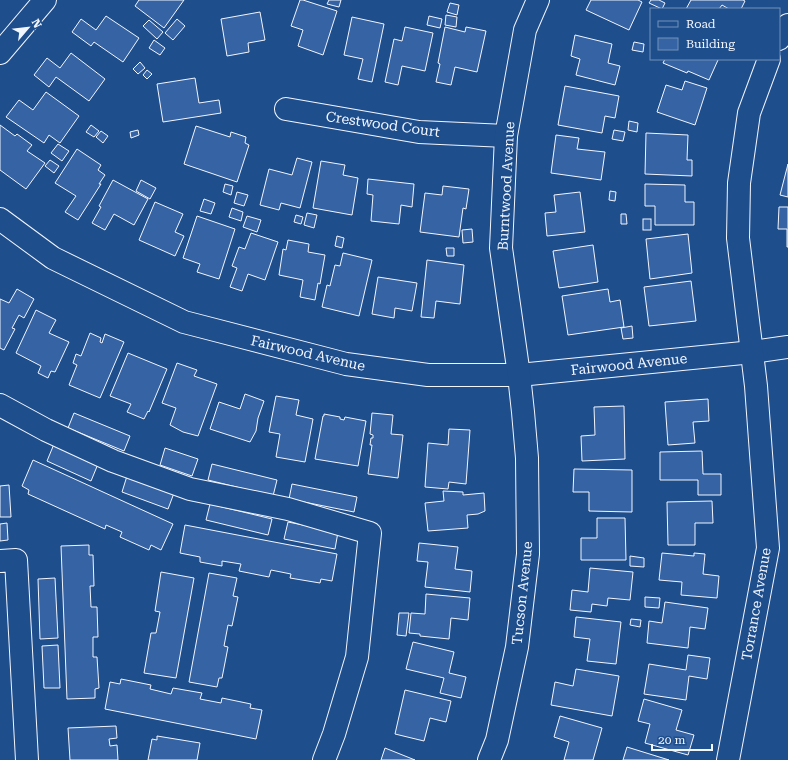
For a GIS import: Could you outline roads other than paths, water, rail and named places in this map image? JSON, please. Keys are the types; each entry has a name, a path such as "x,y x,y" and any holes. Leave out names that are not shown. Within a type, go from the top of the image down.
{"street":[{"path":"0,53 45,0"},
{"name":"Burntwood Avenue","path":"519,375 501,248 506,136 525,30 538,0"},
{"path":"780,37 788,25"},
{"name":"Torrance Avenue","path":"728,760 768,548 753,352 738,238 740,183 749,113 769,60"},
{"name":"Crestwood Court","path":"286,109 418,132 506,136"},
{"name":"Fairwood Avenue","path":"0,219 53,258 184,322 346,364 428,375 519,375 753,352 788,347"},
{"name":"Tucson Avenue","path":"489,760 497,740 517,647 528,554 527,458 519,375"},
{"path":"0,405 46,430 113,461 190,489 288,509 370,533 357,657 334,734 324,760"},
{"path":"0,561 16,560 26,760"}]}
